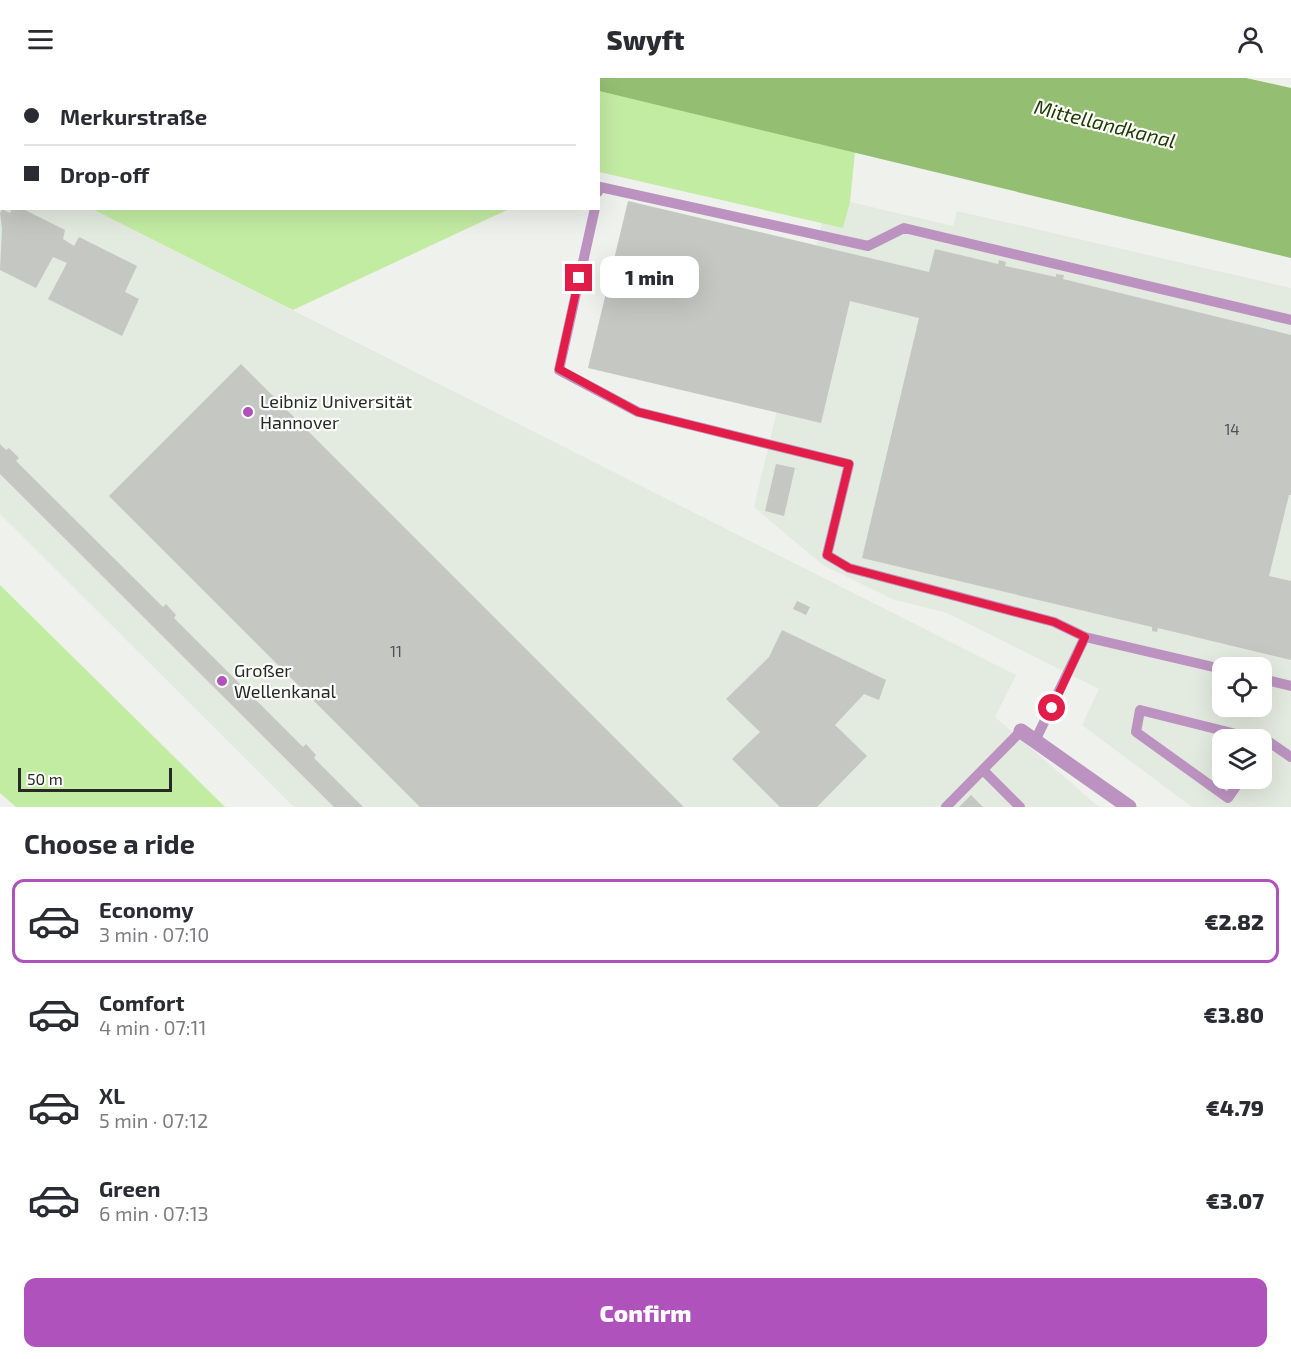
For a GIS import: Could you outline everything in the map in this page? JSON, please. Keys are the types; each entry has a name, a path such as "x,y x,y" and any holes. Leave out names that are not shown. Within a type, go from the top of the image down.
{"street":[{"path":"1021,731 1129,807"}],"lane":[{"path":"600,187 868,246 904,228 1291,320"},
{"path":"595,210 559,369 638,412 849,464 827,555 849,568 1054,622 1085,637 1212,667"},
{"path":"1035,741 1085,637"},
{"path":"1272,681 1291,686"},
{"path":"1212,787 1136,732 1140,710 1219,729"},
{"path":"946,807 1021,731"},
{"path":"1272,745 1291,757"},
{"path":"983,770 1020,807"},
{"path":"1215,789 1228,798 1234,789"}],"shaded area":[{"path":"600,91 855,152 850,202 843,228 600,172"},
{"path":"850,202 953,226 957,211 1291,288 1291,807 1192,807 1082,725 1099,689 947,613 892,599 823,565 754,507 822,222 843,227"},
{"name":"Leibniz Universität Hannover","path":"0,210 94,210 1016,675 995,717 1099,807 294,807 0,514"},
{"path":"94,210 507,210 293,310"},
{"path":"0,585 225,807 16,807 0,793"}],"water":[{"name":"Mittellandkanal","path":"600,78 1246,78 1291,88 1291,258 600,91"}],"building":[{"path":"628,201 929,272 935,249 998,264 999,260 1006,262 1005,266 1056,277 1056,274 1064,275 1063,279 1291,335 1291,495 1289,495 1269,576 1291,581 1291,660 1158,628 1157,632 1152,631 1152,627 862,558 919,318 850,301 821,423 588,368"},
{"path":"4,210 10,213 11,210 25,210 65,230 63,239 74,246 79,237 137,266 125,292 139,299 122,336 48,299 67,263 53,257 36,288 0,270 2,229 0,213"},
{"path":"241,364 684,807 420,807 109,496"},
{"name":"Großer Wellenkanal","path":"0,444 6,450 9,448 19,458 16,461 163,607 166,604 176,615 174,618 303,747 306,744 316,755 314,758 363,807 334,807 0,474"},
{"path":"776,464 795,468 784,516 765,511"},
{"path":"797,601 810,607 806,615 793,609"},
{"path":"782,630 886,680 879,700 864,694 835,725 867,756 817,807 780,807 732,759 760,732 726,699 769,657"},
{"path":"971,795 983,807 959,807"}],"place":[{"name":"Leibniz Universität Hannover","path":"248,412"},
{"name":"Großer Wellenkanal","path":"222,681"}],"route":[{"path":"579,278 559,369 638,412 849,464 827,555 849,568 1054,622 1085,637 1052,708"}]}
